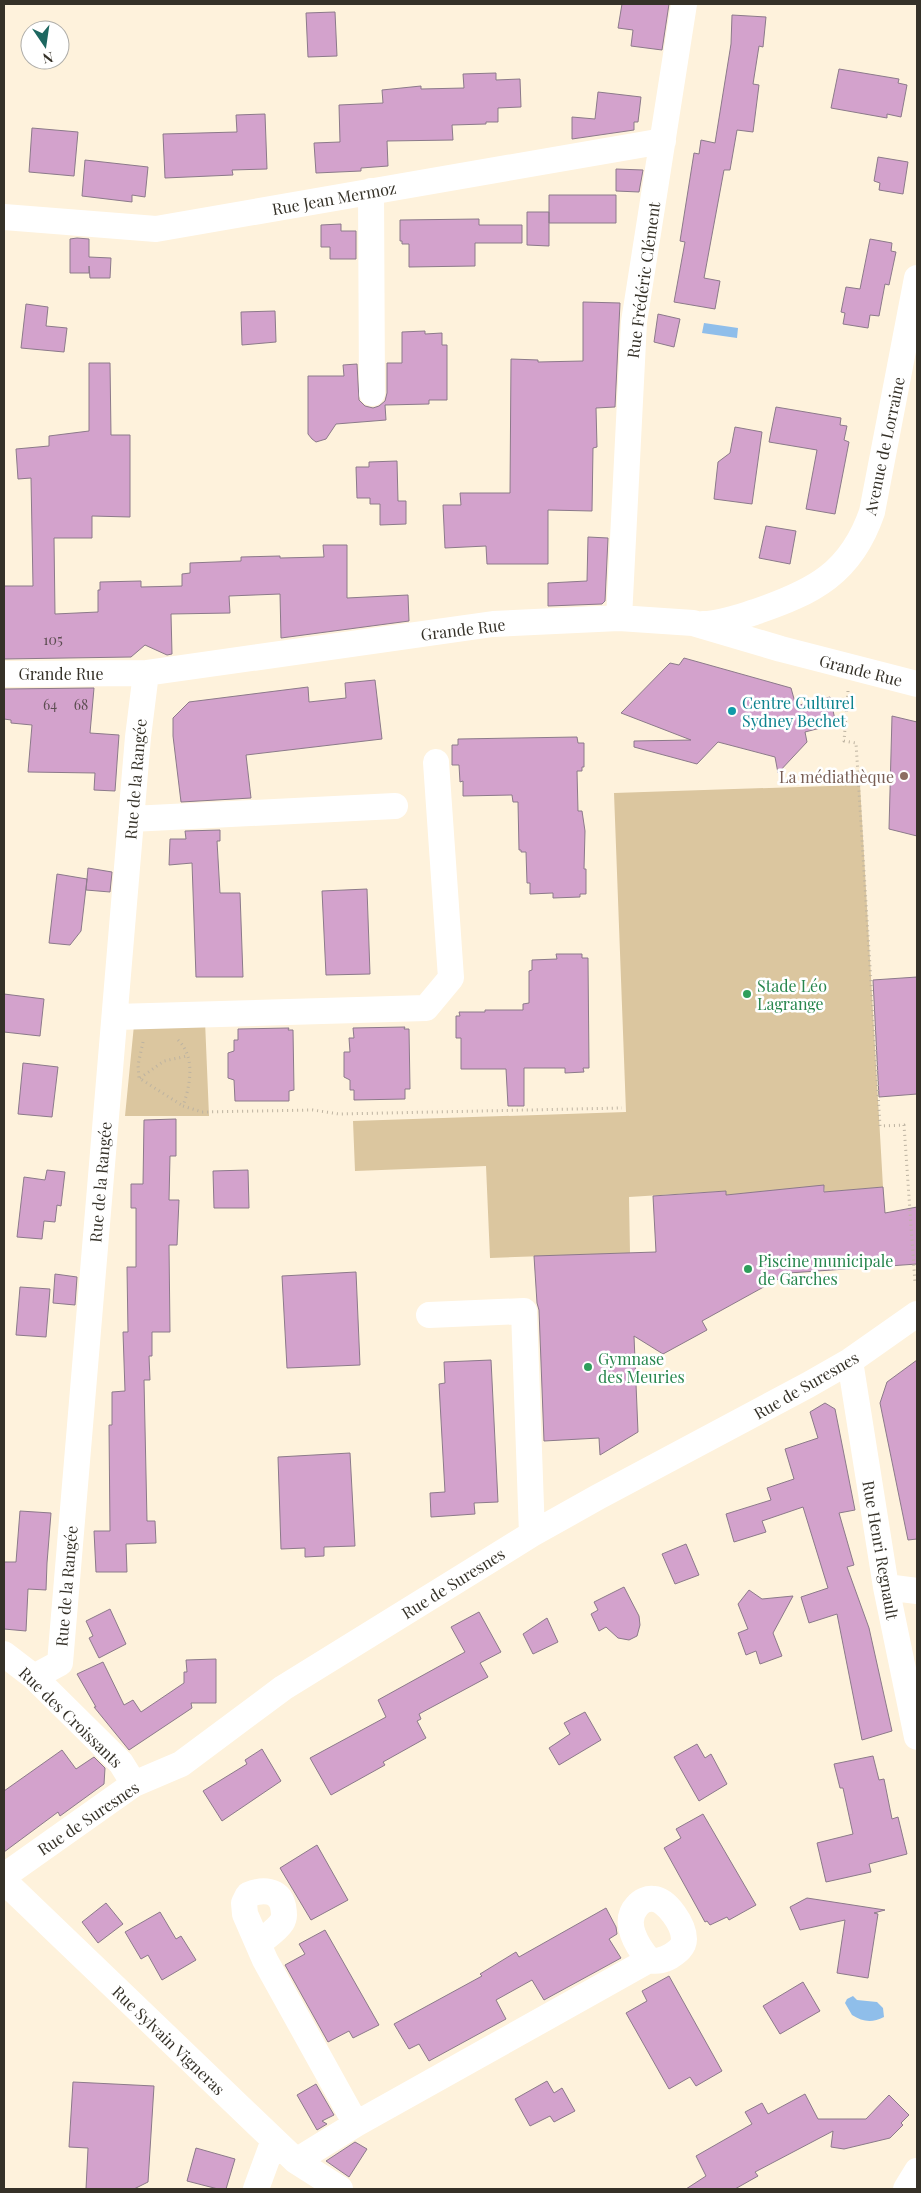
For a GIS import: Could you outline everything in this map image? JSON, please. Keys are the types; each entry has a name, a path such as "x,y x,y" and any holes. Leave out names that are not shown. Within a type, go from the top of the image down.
{"street":[{"name":"Rue Frédéric Clément","path":"620,618 634,322 684,4"},
{"name":"Rue Jean Mermoz","path":"4,218 156,229 662,141"},
{"path":"371,191 372,393"},
{"name":"Avenue de Lorraine","path":"693,623 723,622 814,588 837,570 860,542 872,512 917,278"},
{"name":"Grande Rue","path":"4,674 146,673 493,624 620,618 693,623 917,684"},
{"name":"Rue de la Rangée","path":"34,1677 60,1663 131,819 146,673"},
{"path":"114,1017 426,1008 451,978 436,762"},
{"path":"131,819 394,806"},
{"path":"429,1315 524,1312 532,1534"},
{"name":"Rue de Suresnes","path":"4,1876 134,1784 181,1764 283,1688 532,1534 850,1361 917,1314"},
{"name":"Rue Henri Regnault","path":"850,1361 886,1587 917,1737"},
{"path":"886,1587 917,1591"},
{"name":"Rue des Croissants","path":"4,1654 34,1677 121,1763 134,1784"},
{"name":"Rue Sylvain Vigneras","path":"4,1881 296,2161 340,2189"},
{"path":"258,1944 356,2124"},
{"path":"296,2161 356,2124 649,1960"},
{"path":"256,2189 274,2140"},
{"path":"906,2189 917,2171"}],"path":[{"path":"850,667 844,741 856,742 880,1126 904,1125 915,1283"},
{"path":"139,1078 138,1065 141,1044 148,1036"},
{"path":"176,1038 182,1044 187,1056 191,1078 184,1106"},
{"path":"139,1078 164,1061 187,1056"},
{"path":"139,1078 184,1106 202,1112 313,1110 339,1114 622,1108"}],"shaded area":[{"name":"Stade Léo Lagrange","path":"860,785 883,1187 825,1192 824,1186 726,1195 725,1191 629,1197 630,1253 490,1258 486,1166 355,1171 353,1121 626,1112 614,793"},
{"path":"205,1021 209,1116 125,1116 134,1025"}],"water":[{"path":"704,323 738,328 737,338 702,333"},
{"path":"853,1996 857,2000 877,2002 883,2008 884,2017 868,2021 852,2015 845,2003 847,1999"}],"building":[{"path":"622,4 669,4 662,50 631,46 633,30 618,28"},
{"path":"335,12 337,56 308,57 306,13"},
{"path":"732,15 766,17 763,47 759,46 753,84 759,85 753,132 737,130 730,170 724,170 704,278 720,281 715,309 674,302 685,242 680,241 694,153 699,154 701,140 715,143 731,44"},
{"path":"839,69 899,79 898,83 907,85 901,117 887,114 887,118 831,108"},
{"path":"496,73 496,80 520,79 521,107 498,108 498,122 452,125 453,140 387,141 388,166 361,168 361,171 316,173 314,143 340,142 339,105 383,103 382,90 421,86 421,89 464,88 463,74"},
{"path":"598,92 641,97 638,122 634,122 634,130 572,139 572,117 595,119"},
{"path":"265,114 267,169 232,170 233,175 165,178 163,134 237,132 236,115"},
{"path":"32,128 78,132 74,176 29,172"},
{"path":"878,157 908,162 903,194 879,190 880,183 874,181"},
{"path":"85,160 148,167 145,197 132,195 132,202 82,196"},
{"path":"616,169 643,170 639,192 616,191"},
{"path":"549,195 616,195 616,223 549,223"},
{"path":"527,212 549,212 549,246 527,245"},
{"path":"479,219 479,225 522,225 522,243 475,243 475,266 409,267 409,244 402,244 402,241 400,241 400,220"},
{"path":"341,224 341,231 356,231 356,259 330,259 330,247 321,247 321,225"},
{"path":"70,239 89,239 89,257 111,258 110,278 90,278 89,266 89,273 70,273"},
{"path":"870,239 892,243 891,251 896,252 889,285 885,284 879,316 870,315 868,328 843,324 845,313 841,312 846,287 860,289"},
{"path":"583,302 620,303 615,407 596,408 597,447 593,448 592,511 548,510 548,564 487,564 486,546 445,548 443,505 461,505 460,493 510,493 511,359 538,360 538,362 583,361"},
{"path":"26,304 48,307 46,326 67,328 64,352 21,348"},
{"path":"275,311 276,342 242,345 241,312"},
{"path":"658,314 680,319 674,347 654,342"},
{"path":"425,331 425,334 442,333 442,345 447,345 447,400 429,400 429,404 385,405 386,420 336,424 326,439 316,442 312,439 308,434 308,376 344,376 343,365 357,364 359,400 365,406 373,408 379,406 385,401 387,393 387,363 402,363 402,332"},
{"path":"89,363 110,363 111,435 130,435 130,517 92,516 92,538 54,538 55,614 98,612 100,582 141,581 141,587 182,586 182,574 190,573 190,563 241,561 241,557 324,557 323,545 347,545 347,598 408,595 409,621 281,638 280,594 229,596 230,613 171,614 172,654 167,655 145,645 131,657 4,659 4,586 33,586 31,478 18,479 16,449 49,446 49,436 89,431"},
{"path":"776,407 841,418 840,425 847,426 844,440 849,442 835,514 806,509 817,450 769,442"},
{"path":"735,427 762,432 752,504 714,499 718,462 730,453"},
{"path":"397,461 398,501 406,501 406,524 380,525 380,504 370,504 370,498 357,498 356,467 369,467 369,462"},
{"path":"766,526 796,531 790,564 759,558"},
{"path":"588,537 608,538 605,601 602,604 548,606 548,583 587,581"},
{"name":"Centre Culturel Sydney Bechet","path":"684,658 791,688 796,706 830,697 836,724 805,732 807,742 778,773 775,757 718,742 697,764 634,747 634,741 691,740 621,713 670,663 679,665"},
{"path":"375,680 382,739 246,755 251,798 181,802 173,736 173,718 189,702 308,687 309,702 346,698 345,683"},
{"path":"94,688 90,733 119,735 115,791 94,790 95,773 28,772 32,725 11,723 11,720 4,719 4,689"},
{"name":"La médiathèque","path":"892,716 917,722 917,836 889,829"},
{"path":"577,737 578,743 584,743 584,767 582,767 582,771 577,771 578,811 582,811 585,831 584,869 586,869 586,894 580,894 580,897 553,898 553,893 530,894 530,883 527,883 526,852 519,850 518,802 513,802 512,795 463,796 463,781 460,782 459,765 452,765 452,745 458,745 458,739"},
{"path":"220,830 220,841 217,841 220,893 240,893 243,977 196,977 192,863 169,865 170,839 186,839 185,831"},
{"path":"88,868 112,872 110,892 86,890"},
{"path":"57,874 87,879 81,931 70,945 49,943"},
{"path":"367,889 370,974 326,975 322,891"},
{"path":"556,954 582,954 582,958 588,958 589,1068 583,1068 584,1072 565,1073 565,1068 524,1068 524,1106 508,1106 506,1069 461,1069 461,1038 456,1038 456,1016 460,1016 459,1012 523,1010 523,1004 529,1003 529,971 532,970 532,960 557,959"},
{"path":"917,977 917,1094 879,1097 873,980"},
{"path":"4,994 44,999 40,1036 4,1032"},
{"path":"405,1027 404,1029 409,1029 410,1089 405,1089 405,1099 354,1100 354,1090 350,1090 350,1080 344,1077 344,1052 350,1052 349,1038 354,1038 353,1028"},
{"path":"289,1028 288,1030 293,1030 294,1090 289,1091 289,1101 235,1101 234,1080 228,1078 228,1053 234,1051 234,1040 238,1040 238,1029"},
{"path":"23,1063 58,1067 52,1117 18,1114"},
{"path":"176,1119 176,1156 170,1156 169,1200 179,1200 177,1245 169,1245 170,1332 152,1332 152,1356 149,1356 150,1380 144,1380 147,1521 155,1521 156,1543 126,1544 127,1572 96,1572 94,1531 110,1531 109,1425 112,1425 112,1392 125,1391 123,1332 128,1332 127,1267 136,1267 136,1208 131,1208 131,1184 143,1184 144,1120"},
{"path":"47,1170 65,1172 61,1206 57,1205 55,1222 44,1221 42,1239 17,1237 24,1177 45,1180"},
{"path":"248,1170 249,1208 214,1208 213,1171"},
{"path":"824,1185 824,1192 883,1187 885,1213 917,1207 917,1264 789,1273 702,1321 707,1330 663,1354 634,1336 638,1432 600,1455 599,1438 544,1441 539,1310 534,1256 656,1252 653,1196 726,1191 726,1195"},
{"path":"356,1272 360,1365 287,1368 282,1276"},
{"path":"55,1274 77,1277 75,1305 53,1303"},
{"path":"20,1287 50,1289 46,1337 16,1335"},
{"path":"491,1360 498,1502 474,1503 475,1514 431,1517 430,1493 445,1492 439,1384 445,1383 444,1362"},
{"path":"917,1360 917,1539 908,1540 880,1403 887,1382"},
{"path":"825,1403 835,1409 855,1510 839,1513 854,1565 847,1567 869,1628 892,1731 862,1740 837,1614 809,1623 801,1597 828,1588 803,1507 762,1521 766,1532 734,1542 726,1514 771,1500 767,1488 794,1479 785,1449 818,1438 810,1412"},
{"path":"350,1453 355,1546 324,1547 324,1556 305,1557 305,1548 281,1549 278,1457"},
{"path":"20,1511 51,1513 46,1590 28,1589 26,1631 4,1629 4,1562 16,1562"},
{"path":"686,1544 699,1575 675,1584 662,1554"},
{"path":"624,1587 639,1616 640,1625 637,1636 629,1640 618,1638 606,1627 599,1631 591,1614 598,1610 594,1602"},
{"path":"749,1590 762,1599 793,1596 773,1633 782,1656 760,1664 756,1651 746,1655 738,1633 748,1629 738,1604"},
{"path":"110,1609 126,1644 99,1658 89,1638 93,1636 86,1621"},
{"path":"479,1612 501,1652 480,1663 488,1677 419,1714 421,1719 417,1721 426,1738 383,1762 385,1765 331,1795 310,1758 386,1717 378,1700 465,1652 451,1627"},
{"path":"547,1618 558,1642 533,1654 523,1634"},
{"path":"216,1659 216,1703 191,1703 192,1708 129,1750 94,1707 96,1707 77,1674 103,1662 124,1705 133,1700 141,1712 184,1683 184,1672 187,1672 186,1660"},
{"path":"585,1712 601,1740 559,1765 549,1748 570,1734 564,1723"},
{"path":"697,1744 705,1758 711,1754 727,1784 699,1801 674,1757"},
{"path":"262,1749 281,1781 222,1821 203,1791 247,1764 245,1760"},
{"path":"62,1750 76,1769 94,1757 105,1768 104,1784 60,1816 58,1812 4,1852 4,1791"},
{"path":"873,1756 879,1780 884,1779 892,1819 898,1817 907,1854 869,1864 871,1872 826,1882 817,1843 853,1834 843,1788 840,1788 834,1764"},
{"path":"703,1814 756,1905 729,1920 727,1917 710,1925 707,1921 705,1922 664,1848 681,1838 676,1829"},
{"path":"317,1845 348,1900 311,1920 280,1868"},
{"path":"807,1898 885,1910 874,1913 878,1914 868,1978 837,1973 845,1920 800,1930 790,1907"},
{"path":"106,1903 123,1924 98,1943 82,1922"},
{"path":"606,1908 616,1927 617,1934 609,1939 621,1958 544,2000 532,1980 496,2000 506,2019 429,2061 419,2044 409,2049 394,2024 482,1976 480,1974 516,1952 519,1957"},
{"path":"160,1912 176,1939 181,1936 196,1960 162,1980 148,1955 141,1959 125,1932"},
{"path":"325,1930 379,2025 353,2038 349,2031 328,2042 285,1965 305,1954 299,1944"},
{"path":"669,1976 722,2071 696,2086 690,2077 669,2089 626,2013 647,2001 642,1991"},
{"path":"803,1982 820,2011 780,2034 763,2006"},
{"path":"547,2081 554,2093 562,2088 575,2111 554,2122 550,2116 530,2126 515,2099"},
{"path":"73,2082 154,2086 148,2182 134,2189 86,2189 88,2148 69,2147"},
{"path":"316,2084 334,2115 322,2121 327,2124 317,2130 297,2095"},
{"path":"805,2094 818,2119 866,2119 889,2095 909,2115 901,2123 903,2125 890,2138 844,2149 831,2147 833,2131 755,2172 758,2176 735,2189 686,2189 706,2176 696,2156 752,2124 745,2112 762,2103 768,2114"},
{"path":"355,2142 367,2149 349,2177 326,2161"},
{"path":"196,2148 235,2159 226,2189 218,2189 187,2181"}],"place":[{"name":"Centre Culturel Sydney Bechet","path":"732,711"},
{"name":"La médiathèque","path":"904,776"},
{"name":"Stade Léo Lagrange","path":"747,994"},
{"name":"Piscine municipale de Garches","path":"748,1269"},
{"name":"Gymnase des Meuries","path":"588,1367"}]}
